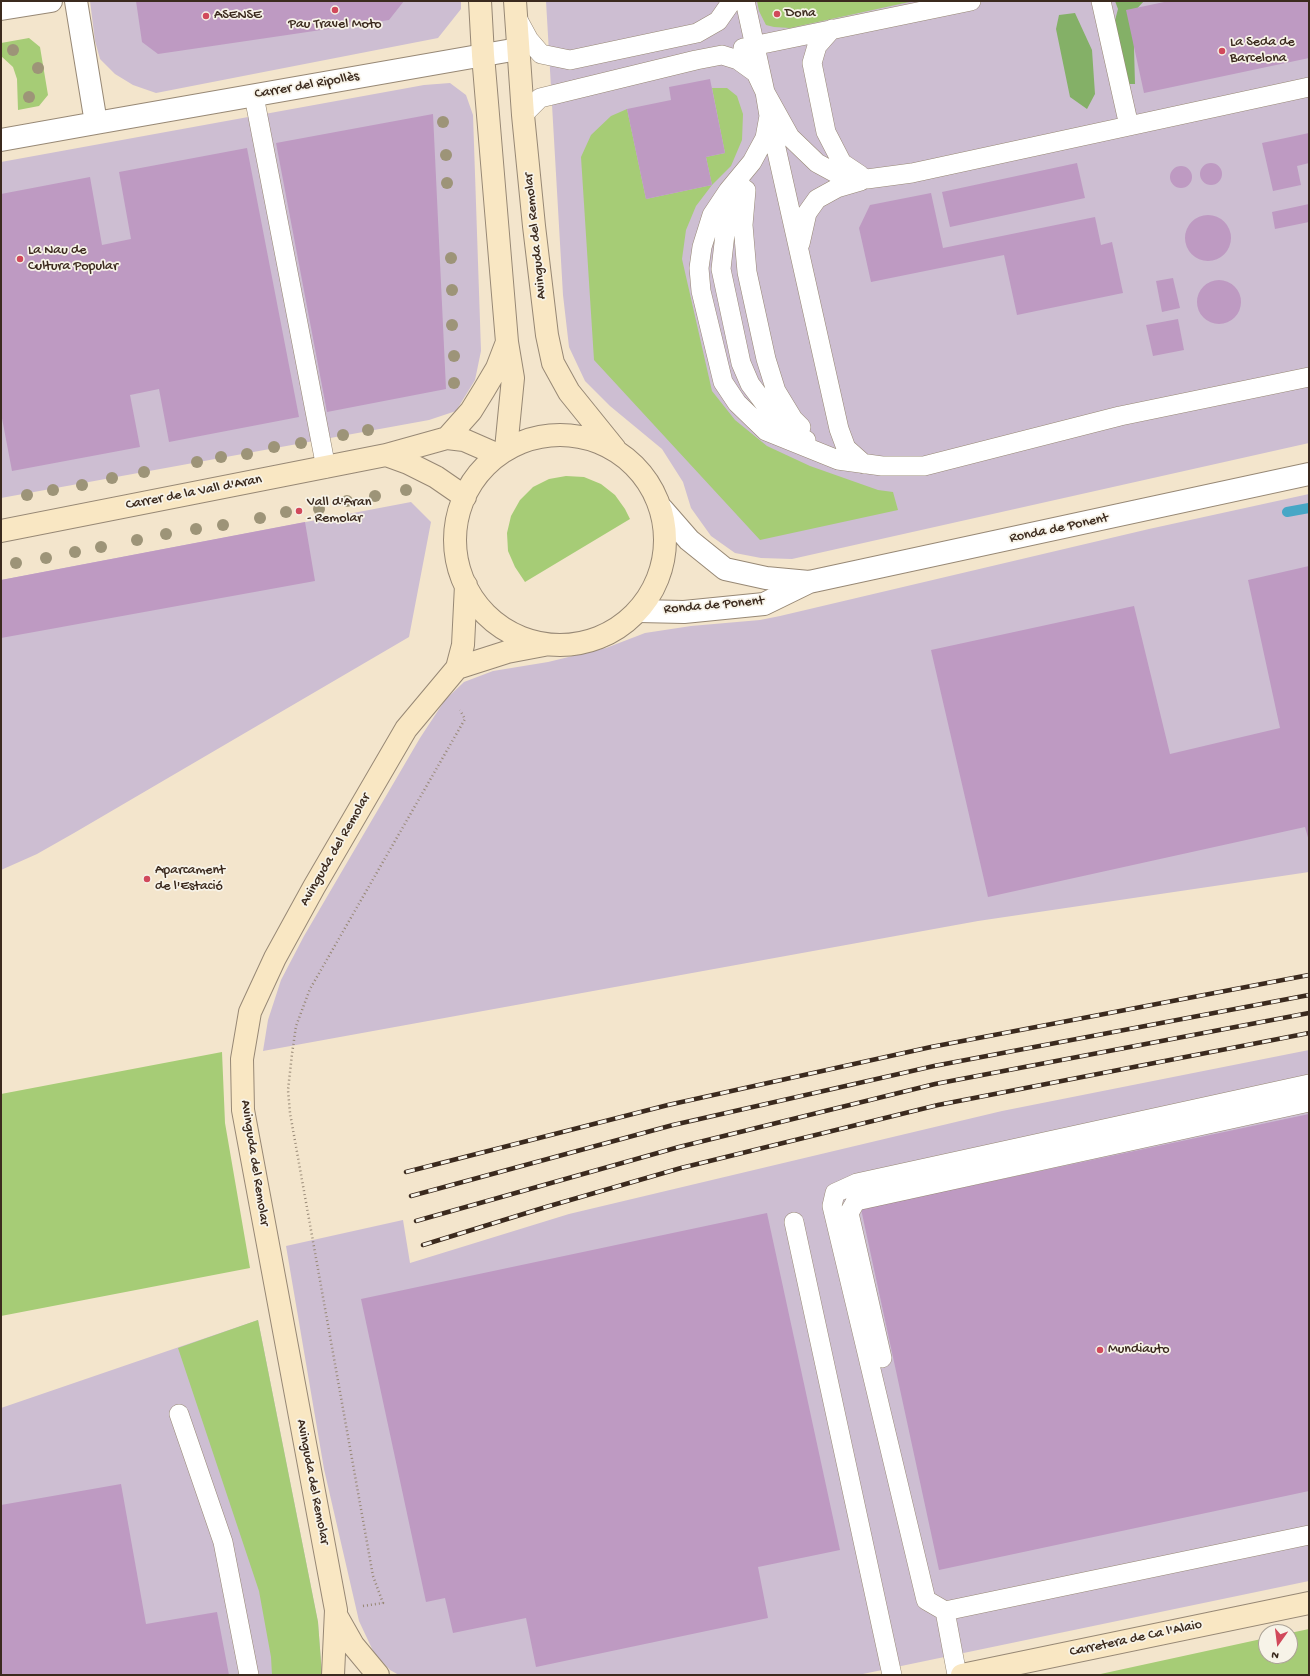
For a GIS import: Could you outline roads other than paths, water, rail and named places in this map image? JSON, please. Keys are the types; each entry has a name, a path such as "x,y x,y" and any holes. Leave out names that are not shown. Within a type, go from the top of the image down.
{"street":[{"path":"1,10 51,1"},
{"path":"76,1 96,123"},
{"path":"480,1 483,55 507,342 513,378 501,451"},
{"name":"Avinguda del Remolar","path":"516,9 523,115 547,335 553,362 569,392 615,450"},
{"name":"Carrer del Ripollès","path":"1,140 518,49"},
{"path":"447,438 471,411 481,395 497,368 507,342"},
{"path":"457,668 507,652 547,644 581,643 613,631 639,611 658,580 666,545 662,509 651,486 636,466 615,450 584,437 550,435 501,451 478,472 465,496 456,520 457,559 466,585 486,613 514,634 547,644"},
{"name":"Carrer de la Vall d'Aran","path":"1,532 326,468 386,455 447,438 464,440 501,451"},
{"path":"386,455 408,463 436,477 465,496"},
{"name":"Ronda de Ponent","path":"639,611 684,612 764,604 809,582 1309,474"},
{"name":"Ronda de Ponent","path":"662,509 689,540 725,569 766,578 809,582"},
{"name":"Avinguda del Remolar","path":"334,1675 336,1615 243,1110 242,1059 250,1012 275,958 314,887 406,729 457,668 463,645 466,585"},
{"name":"Carretera de Ca l'Alaio","path":"962,1675 1309,1603"},
{"name":"Avinguda del Remolar","path":"336,1615 353,1645 378,1675"}],"lane":[{"path":"516,9 529,40 541,54 570,60 697,33 718,21 732,1"},
{"path":"745,1 769,116 839,429 846,448 864,464"},
{"path":"523,115 540,98 755,45 971,1"},
{"path":"1101,1 1129,126"},
{"path":"832,29 817,46 812,63 826,132 842,163 867,179"},
{"path":"696,60 722,56 738,60 756,73 790,137 818,163 840,176 867,179"},
{"path":"799,250 807,213 817,199 837,188 867,179 912,173 1309,87"},
{"path":"254,96 326,468"},
{"path":"769,116 765,138 752,162 728,191 712,215 702,247 699,268 701,291 723,382 737,403 766,431 838,460 882,466 924,466 1120,416 1309,377"},
{"path":"752,162 746,188 743,225 747,272 766,359 776,391 793,419 810,436 864,464"},
{"path":"1309,1084 857,1183 836,1193 832,1206 926,1600 945,1611 1309,1535"},
{"path":"913,1544 910,1483 849,1213 856,1201 1309,1102"},
{"path":"794,1222 892,1675"},
{"path":"179,1414 223,1542 249,1675"},
{"path":"945,1611 957,1675"}],"waterway":[{"path":"1287,512 1309,508"}],"railway":[{"path":"406,1172 668,1105 931,1047 1309,975"},
{"path":"411,1196 673,1125 934,1066 1309,995"},
{"path":"416,1221 679,1147 935,1084 1309,1013"},
{"path":"423,1245 546,1207 681,1168 938,1105 1309,1033"}],"place":[{"name":"Pau Travel Moto","path":"335,10"},
{"name":"Dona","path":"777,14"},
{"name":"ASENSE","path":"206,16"},
{"name":"La Seda de Barcelona","path":"1222,51"},
{"name":"La Nau de Cultura Popular","path":"20,259"},
{"name":"Vall d'Aran - Remolar","path":"299,511"},
{"name":"Aparcament de l'Estació","path":"147,879"},
{"name":"Mundiauto","path":"1100,1350"}]}
